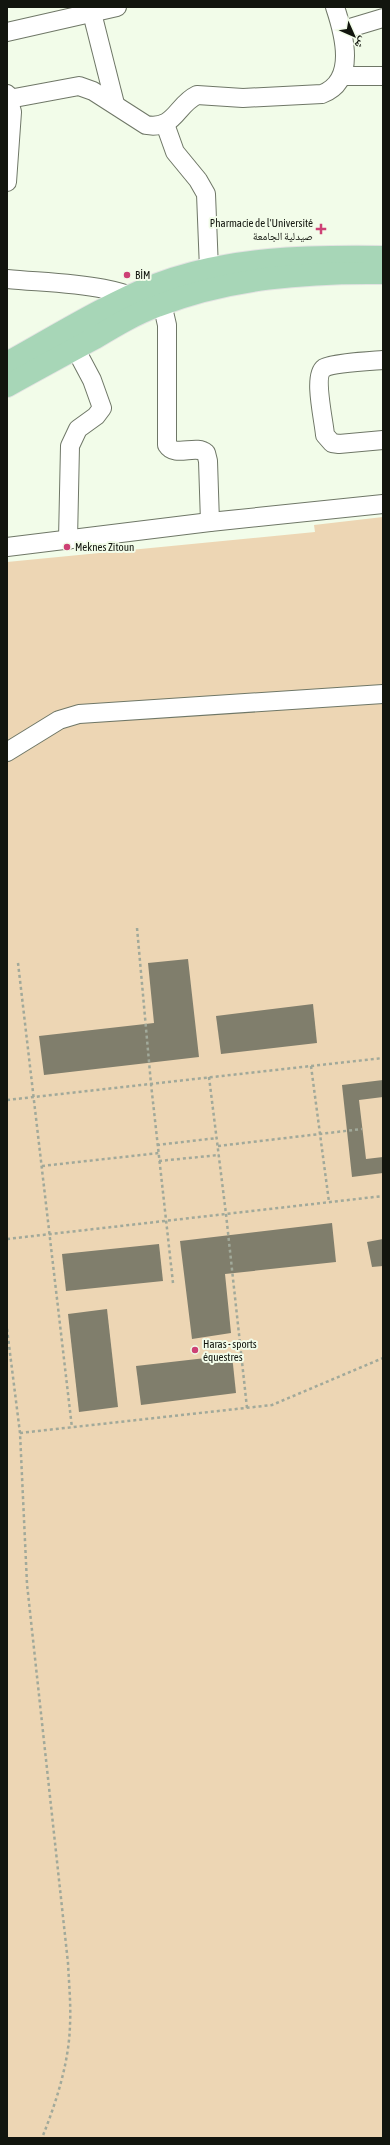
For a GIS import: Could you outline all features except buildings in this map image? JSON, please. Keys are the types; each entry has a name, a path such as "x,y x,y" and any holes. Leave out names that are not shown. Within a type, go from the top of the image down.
{"main road":[{"path":"7,363 132,295 159,284 209,269 296,258 383,257"},
{"path":"7,386 75,348 156,306 207,290 270,278 302,275 383,273"}],"street":[{"path":"7,32 58,13 92,13 114,7"},
{"path":"7,182 9,105 79,86 93,91 146,125 155,126 165,124 174,117 190,99 197,95 243,98 318,94 330,91 342,76 345,59 343,30 335,7"},
{"path":"92,13 115,104"},
{"path":"343,30 383,18"},
{"path":"342,76 383,76"},
{"path":"165,124 175,152 198,180 206,194 209,269"},
{"path":"7,279 104,289 132,295 156,306 164,312 166,318 167,445 174,450 200,450 206,453 208,461 210,522"},
{"path":"68,540 70,446 78,429 96,416 102,408 92,380 75,348"},
{"path":"383,360 329,366 321,371 318,381 325,435 328,440 339,444 383,440"},
{"path":"7,547 210,522 383,504"},
{"path":"7,752 59,720 80,714 383,694"}],"path":[{"path":"137,928 150,1084 174,1283"},
{"path":"18,963 72,1428"},
{"path":"7,1100 383,1058"},
{"path":"311,1066 329,1202"},
{"path":"210,1077 247,1408"},
{"path":"218,1146 362,1129"},
{"path":"158,1145 217,1138"},
{"path":"42,1166 158,1153"},
{"path":"159,1161 219,1155"},
{"path":"7,1239 383,1196"},
{"path":"7,1329 20,1433 27,1584 68,1963 70,2027 60,2087 42,2138"},
{"path":"20,1433 272,1405 383,1358"}],"shaded area":[{"name":"Haras - sports équestres","path":"383,517 383,2138 7,2138 7,562 315,532 314,525"}],"place":[{"name":"Pharmacie de l'Université صيدلية الجامعة","path":"321,229"},
{"name":"BİM","path":"127,275"},
{"name":"Meknes Zitoun","path":"67,547"},
{"name":"Haras - sports équestres","path":"195,1350"}]}
